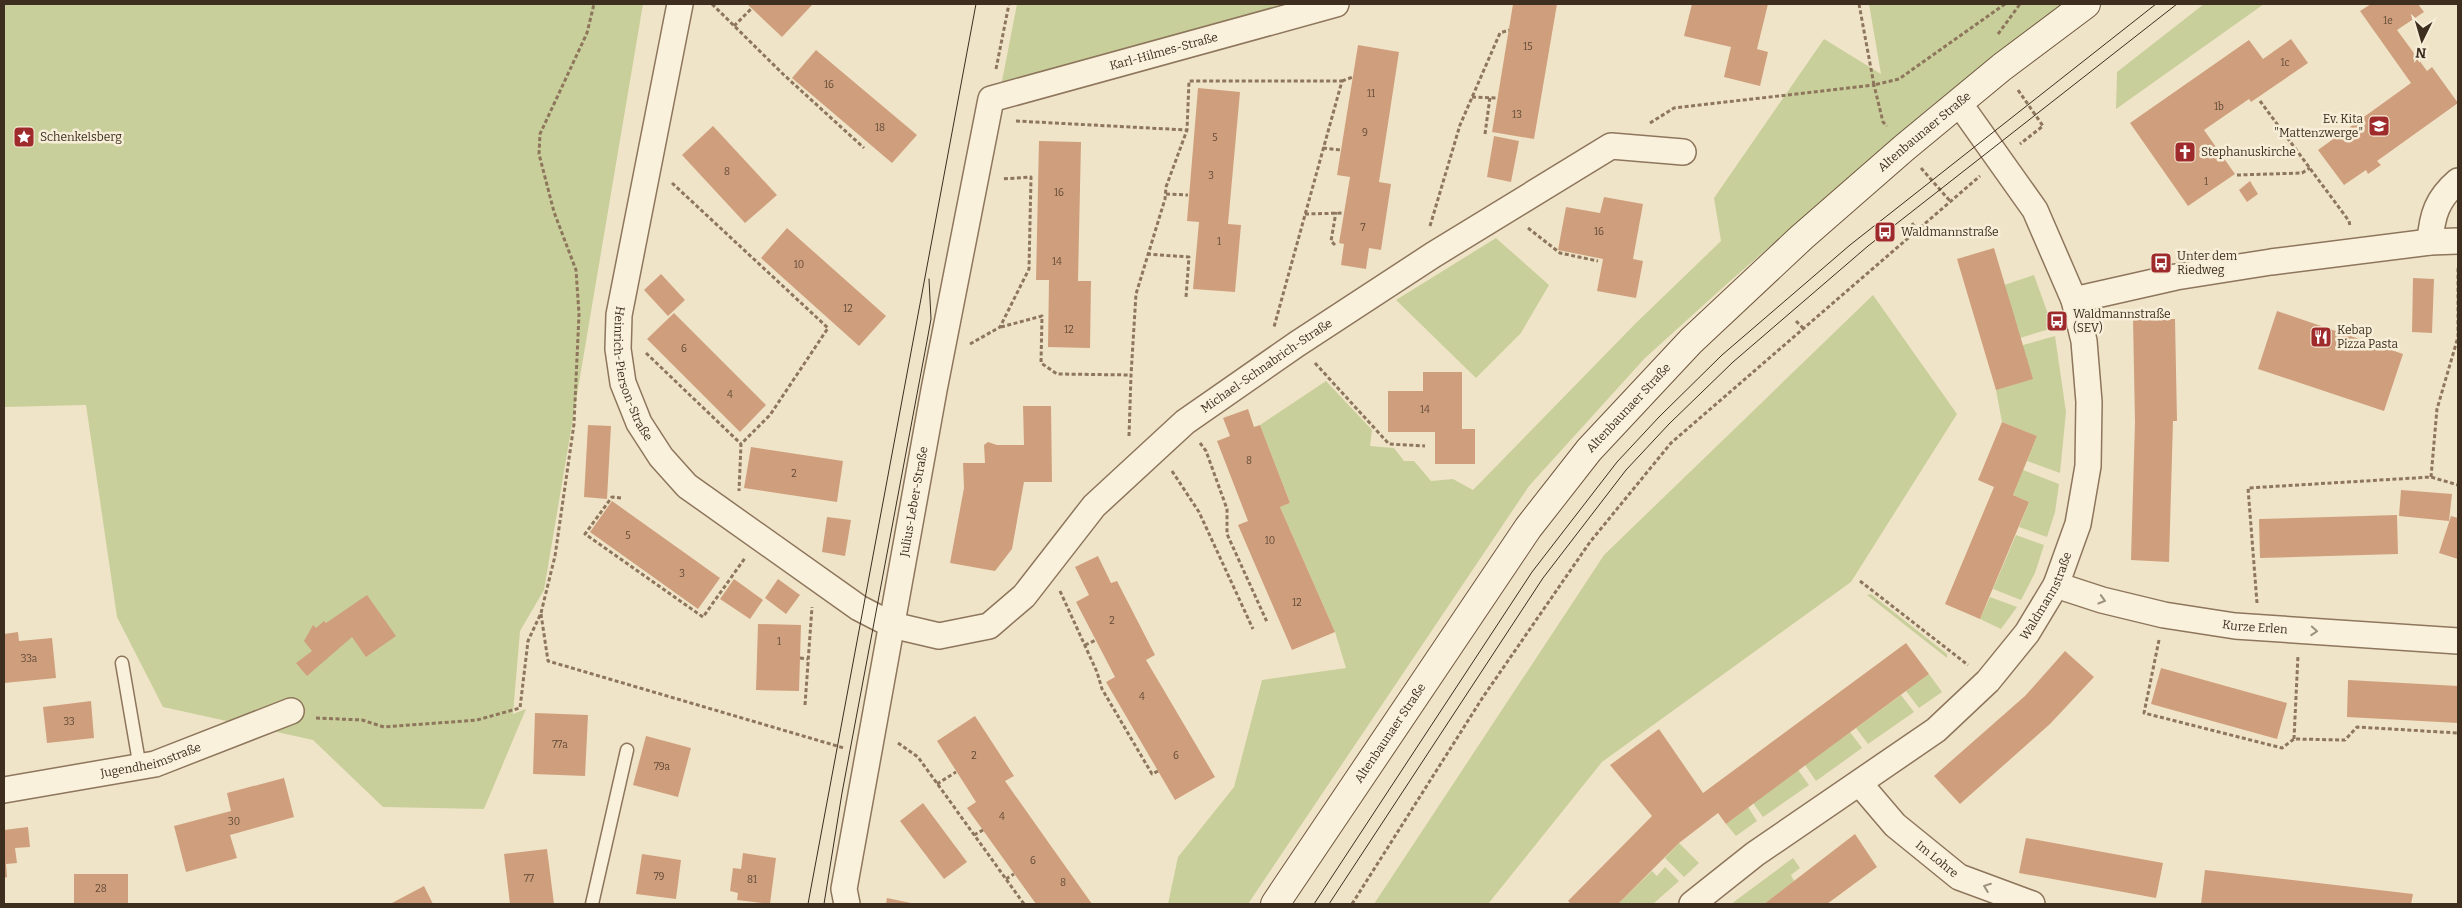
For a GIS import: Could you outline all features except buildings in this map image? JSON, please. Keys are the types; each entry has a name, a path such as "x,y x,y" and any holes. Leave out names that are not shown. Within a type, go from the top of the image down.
{"main road":[{"name":"Altenbaunaer Straße","path":"1275,904 1528,528 1589,450 1691,341 1802,237 1904,148 2086,4"}],"street":[{"name":"Heinrich-Pierson-Straße","path":"680,4 619,315 618,343 623,383 639,423 657,450 687,486 859,608 892,625"},
{"name":"Karl-Hilmes-Straße","path":"989,109 1336,4"},
{"name":"Waldmannstraße","path":"1692,904 1755,854 1860,784 1936,730 1988,681 2027,633 2056,585 2078,524 2088,466 2089,402 2084,342 2074,300 2035,210 1959,103"},
{"name":"Julius-Leber-Straße","path":"847,904 844,889 939,362 989,109"},
{"path":"1611,146 1683,152"},
{"name":"Michael-Schnabrich-Straße","path":"892,625 938,636 989,626 1024,596 1094,506 1185,422 1289,349 1433,255 1611,146"},
{"path":"2430,242 2432,221 2444,193 2458,181"},
{"path":"2074,300 2176,277 2356,251 2430,242 2458,241"},
{"name":"Kurze Erlen","path":"2056,585 2102,600 2164,614 2259,628 2458,640"},
{"name":"Jugendheimstraße","path":"4,790 140,768 300,714"},
{"name":"Im Lohre","path":"1860,784 1895,825 1960,877 2032,904"}],"lane":[{"path":"122,663 140,768"},
{"path":"592,904 627,750"}],"path":[{"path":"300,714 362,720 384,727 476,720 520,708 528,641 541,613 555,556 574,424 579,314 576,270 554,212 539,154 540,134 587,33 594,4"},
{"path":"712,4 784,75 864,148"},
{"path":"1008,4 989,109 1187,130"},
{"path":"1859,4 1883,122 1950,201"},
{"path":"1611,146 1674,108 1874,85 1899,79 2005,4"},
{"path":"734,26 752,8"},
{"path":"1433,255 1426,239 1460,124 1500,33 1509,30"},
{"path":"1254,629 1199,512 1179,477 1130,439 1130,375 1136,294 1187,130 1189,81 1342,81 1353,78"},
{"path":"1342,81 1272,337 1289,349 1389,444 1426,446"},
{"path":"1472,97 1497,98"},
{"path":"1485,134 1490,97"},
{"path":"2260,101 2349,221 2356,251"},
{"path":"1323,148 1341,150"},
{"path":"1352,904 1483,697 1590,542 1671,443 1999,160"},
{"path":"2237,175 2302,173 2310,168"},
{"path":"647,172 665,177 828,328 770,415 741,444 739,502 729,516"},
{"path":"974,182 1031,177 1029,269 1000,327"},
{"path":"1166,194 1188,195"},
{"path":"1510,207 1522,223 1560,253 1598,261"},
{"path":"1335,245 1331,241 1336,212"},
{"path":"1305,214 1344,213"},
{"path":"1912,223 1917,230"},
{"path":"2430,477 2437,409 2458,337 2458,241"},
{"path":"1147,254 1189,257 1186,298"},
{"path":"939,362 1000,327 1042,316 1041,363 1057,374 1130,375"},
{"path":"1796,321 1803,328"},
{"path":"618,343 636,344 741,444"},
{"path":"1185,422 1206,451 1227,509 1227,534 1267,622"},
{"path":"2259,628 2248,488 2430,477 2458,485"},
{"path":"622,498 612,497 586,534 670,591 703,617 760,538"},
{"path":"1039,576 1059,590 1086,645 1102,689 1152,774 1158,771"},
{"path":"805,705 813,595 819,580"},
{"path":"1860,581 1988,681"},
{"path":"541,613 548,661 868,755"},
{"path":"2164,614 2144,713 2282,748 2294,739 2345,740 2357,727 2458,733"},
{"path":"2294,739 2299,630"},
{"path":"1086,645 1096,640"},
{"path":"800,658 808,659"},
{"path":"1118,715 1124,712"},
{"path":"873,729 918,757 1024,904"},
{"path":"937,784 956,772"},
{"path":"974,835 983,830"},
{"path":"1006,879 1014,874"}],"green space":[{"path":"4,4 643,4 544,590 520,631 513,714 526,709 484,809 383,807 313,740 163,707 117,617 86,405 4,407"},
{"path":"1017,4 1297,4 1009,86 1002,81"},
{"path":"1869,4 2064,4 1929,108 1729,282 1645,358 1529,486 1248,904 1168,904 1178,857 1234,787 1262,680 1346,668 1335,632 1280,507 1290,503 1260,425 1326,381 1372,430 1370,446 1394,448 1404,461 1414,461 1431,481 1453,479 1473,490 1636,323 1721,241 1714,198 1824,39 1881,74"},
{"path":"2204,4 2264,4 2116,109 2117,72"},
{"path":"1496,238 1549,285 1521,333 1476,378 1396,300"},
{"path":"2034,275 2053,328 2020,338 2004,285"},
{"path":"1873,295 1957,414 1851,582 1602,762 1488,904 1374,904 1604,555"},
{"path":"2055,336 2066,412 2060,473 2027,461 2037,436 2002,422 1996,390 2023,345"},
{"path":"2023,470 2059,484 2055,512 2047,537 2019,527 2029,502 2013,495"},
{"path":"2016,535 2044,545 2035,573 2021,600 1993,589"},
{"path":"1871,594 1947,654 1947,658 1867,595"},
{"path":"1990,597 2017,607 2001,629 1980,619"},
{"path":"1929,674 1942,692 1919,708 1906,691"},
{"path":"1901,695 1914,712 1868,744 1856,728"},
{"path":"1850,732 1862,748 1816,781 1805,765"},
{"path":"1798,770 1809,785 1763,817 1753,803"},
{"path":"1748,807 1757,821 1736,836 1726,824"},
{"path":"1679,843 1699,863 1684,877 1665,858"},
{"path":"1793,858 1800,868 1791,875 1794,881 1764,904 1731,904"},
{"path":"1665,867 1679,881 1653,904 1619,903 1652,871 1657,876"}],"tram line":[{"path":"808,904 976,4"},
{"path":"1314,904 1532,572 1617,462 1659,417 1722,355 1850,245 2156,4"},
{"path":"1329,904 1543,578 1626,470 1669,424 1733,362 1868,246 2177,4"},
{"path":"824,904 842,793 931,319 929,279"}],"place":[{"name":"Ev. Kita \"Mattenzwerge\"","path":"2379,126"},
{"name":"Schenkelsberg","path":"24,137"},
{"name":"Stephanuskirche","path":"2185,152"},
{"name":"Waldmannstraße","path":"1885,232"},
{"name":"Unter dem Riedweg","path":"2161,263"},
{"name":"Waldmannstraße (SEV)","path":"2057,321"},
{"name":"Kebap Pizza Pasta","path":"2321,337"}]}
